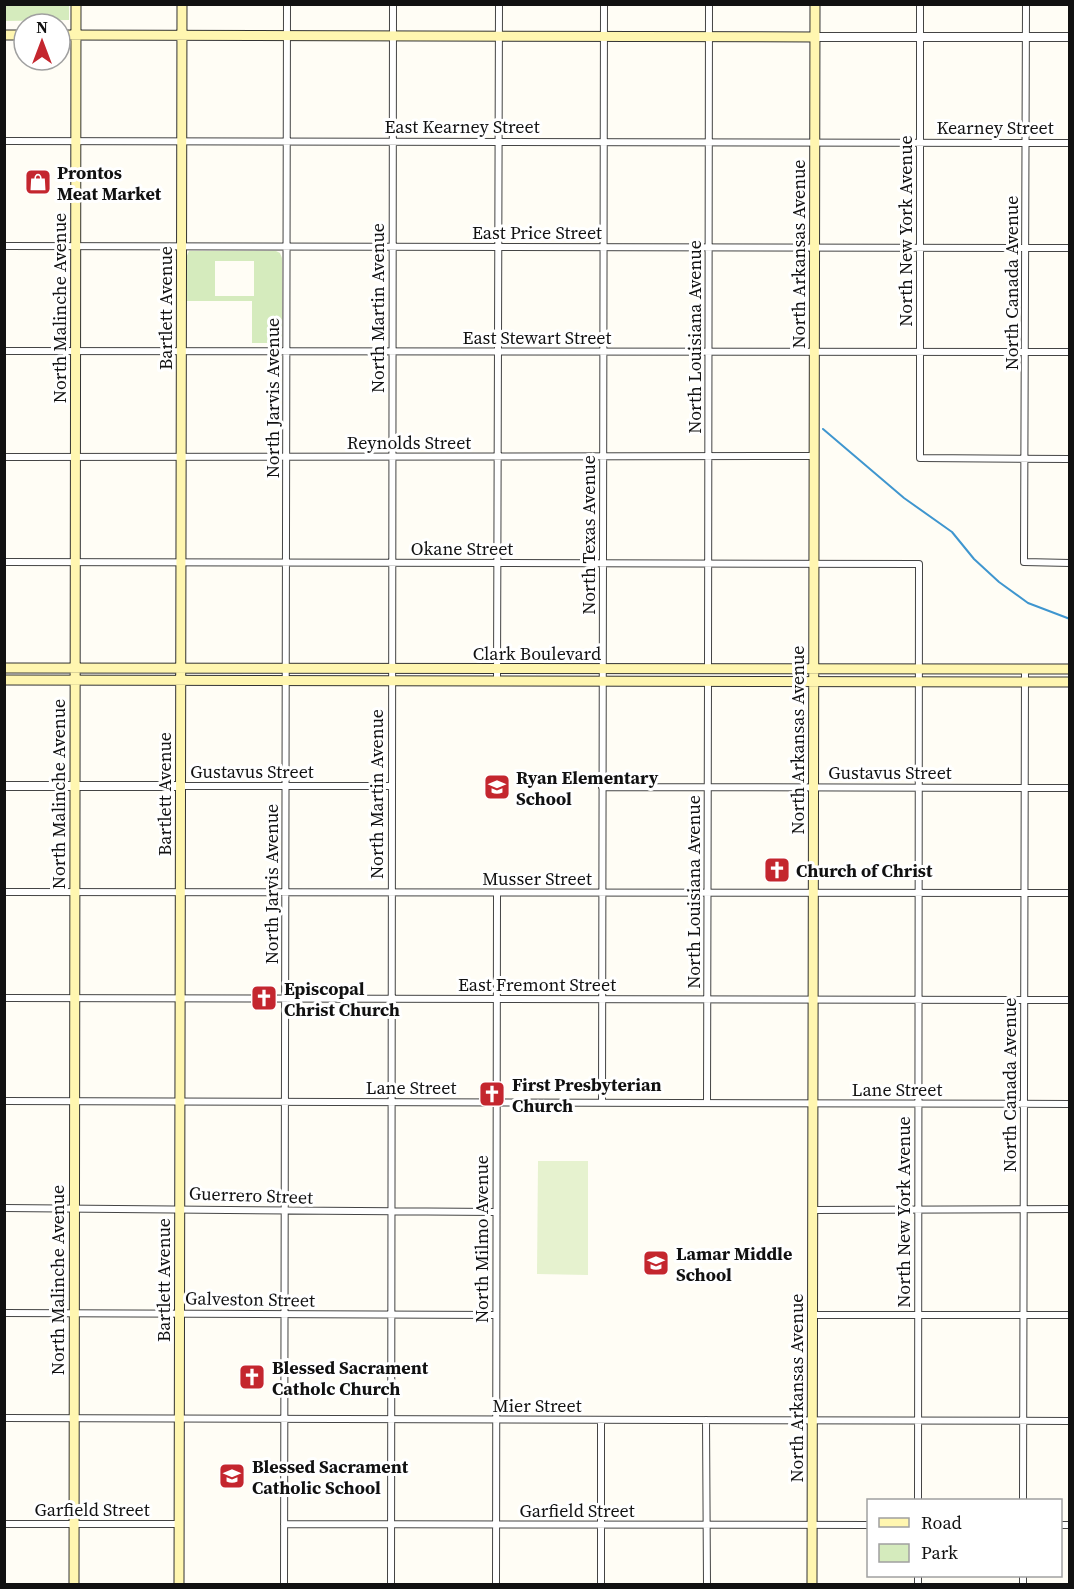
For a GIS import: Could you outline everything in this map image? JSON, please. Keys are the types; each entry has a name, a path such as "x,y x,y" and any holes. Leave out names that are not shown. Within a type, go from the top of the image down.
{"main road":[{"name":"North Malinche Avenue","path":"74,1584 76,4"},
{"name":"Bartlett Avenue","path":"179,1584 182,4"},
{"name":"North Arkansas Avenue","path":"812,1584 815,4"},
{"path":"72,35 815,37"},
{"name":"Clark Boulevard","path":"4,668 1070,669"},
{"name":"Clark Boulevard","path":"4,680 1070,682"}],"street":[{"name":"North Jarvis Avenue","path":"284,1584 287,4"},
{"name":"North Martin Avenue","path":"391,1584 393,4"},
{"path":"497,681 499,4"},
{"name":"North Texas Avenue","path":"602,1102 604,4"},
{"name":"North Louisiana Avenue","path":"708,669 710,4"},
{"name":"North New York Avenue","path":"920,4 920,458 1025,459"},
{"name":"North Canada Avenue","path":"1026,4 1024,562 1070,563"},
{"path":"815,37 1070,37"},
{"name":"East Kearney Street","path":"4,141 920,142"},
{"name":"Kearney Street","path":"920,142 1070,143"},
{"name":"East Price Street","path":"4,246 1070,248"},
{"name":"East Stewart Street","path":"4,351 1070,352"},
{"name":"Reynolds Street","path":"4,457 814,456"},
{"path":"1025,459 1070,459"},
{"name":"Okane Street","path":"4,562 919,564"},
{"name":"North New York Avenue","path":"918,1499 919,564"},
{"name":"North Canada Avenue","path":"1023,1499 1025,669"},
{"name":"North Louisiana Avenue","path":"707,1102 708,681"},
{"name":"Gustavus Street","path":"4,786 392,786"},
{"name":"Gustavus Street","path":"602,787 1070,788"},
{"name":"Musser Street","path":"4,892 1070,893"},
{"name":"North Milmo Avenue","path":"496,1584 497,893"},
{"name":"East Fremont Street","path":"4,998 1070,999"},
{"name":"Lane Street","path":"4,1101 1070,1104"},
{"name":"Guerrero Street","path":"4,1208 496,1212"},
{"path":"813,1210 1070,1209"},
{"name":"Galveston Street","path":"4,1313 496,1315"},
{"path":"812,1315 1070,1315"},
{"name":"Mier Street","path":"4,1418 1070,1421"},
{"path":"706,1420 707,1584"},
{"path":"601,1421 601,1584"},
{"name":"Garfield Street","path":"4,1524 179,1524"},
{"name":"Garfield Street","path":"285,1524 867,1526"}],"green space":[{"path":"4,5 69,5 69,12 12,12 12,21 5,21"},
{"path":"189,251 276,251 280,253 282,258 282,343 252,343 252,301 186,301 186,258","holes":["215,261 254,261 254,296 215,296"]},
{"path":"538,1161 588,1161 588,1275 537,1274"}],"waterway":[{"path":"823,429 904,498 952,532 974,559 999,582 1028,603 1070,619"}],"place":[{"name":"Prontos Meat Market","path":"38,182"},
{"name":"Ryan Elementary School","path":"497,787"},
{"name":"Church of Christ","path":"777,870"},
{"name":"Episcopal Christ Church","path":"264,998"},
{"name":"First Presbyterian Church","path":"492,1094"},
{"name":"Lamar Middle School","path":"656,1263"},
{"name":"Blessed Sacrament Catholc Church","path":"252,1377"},
{"name":"Blessed Sacrament Catholic School","path":"232,1476"}]}
